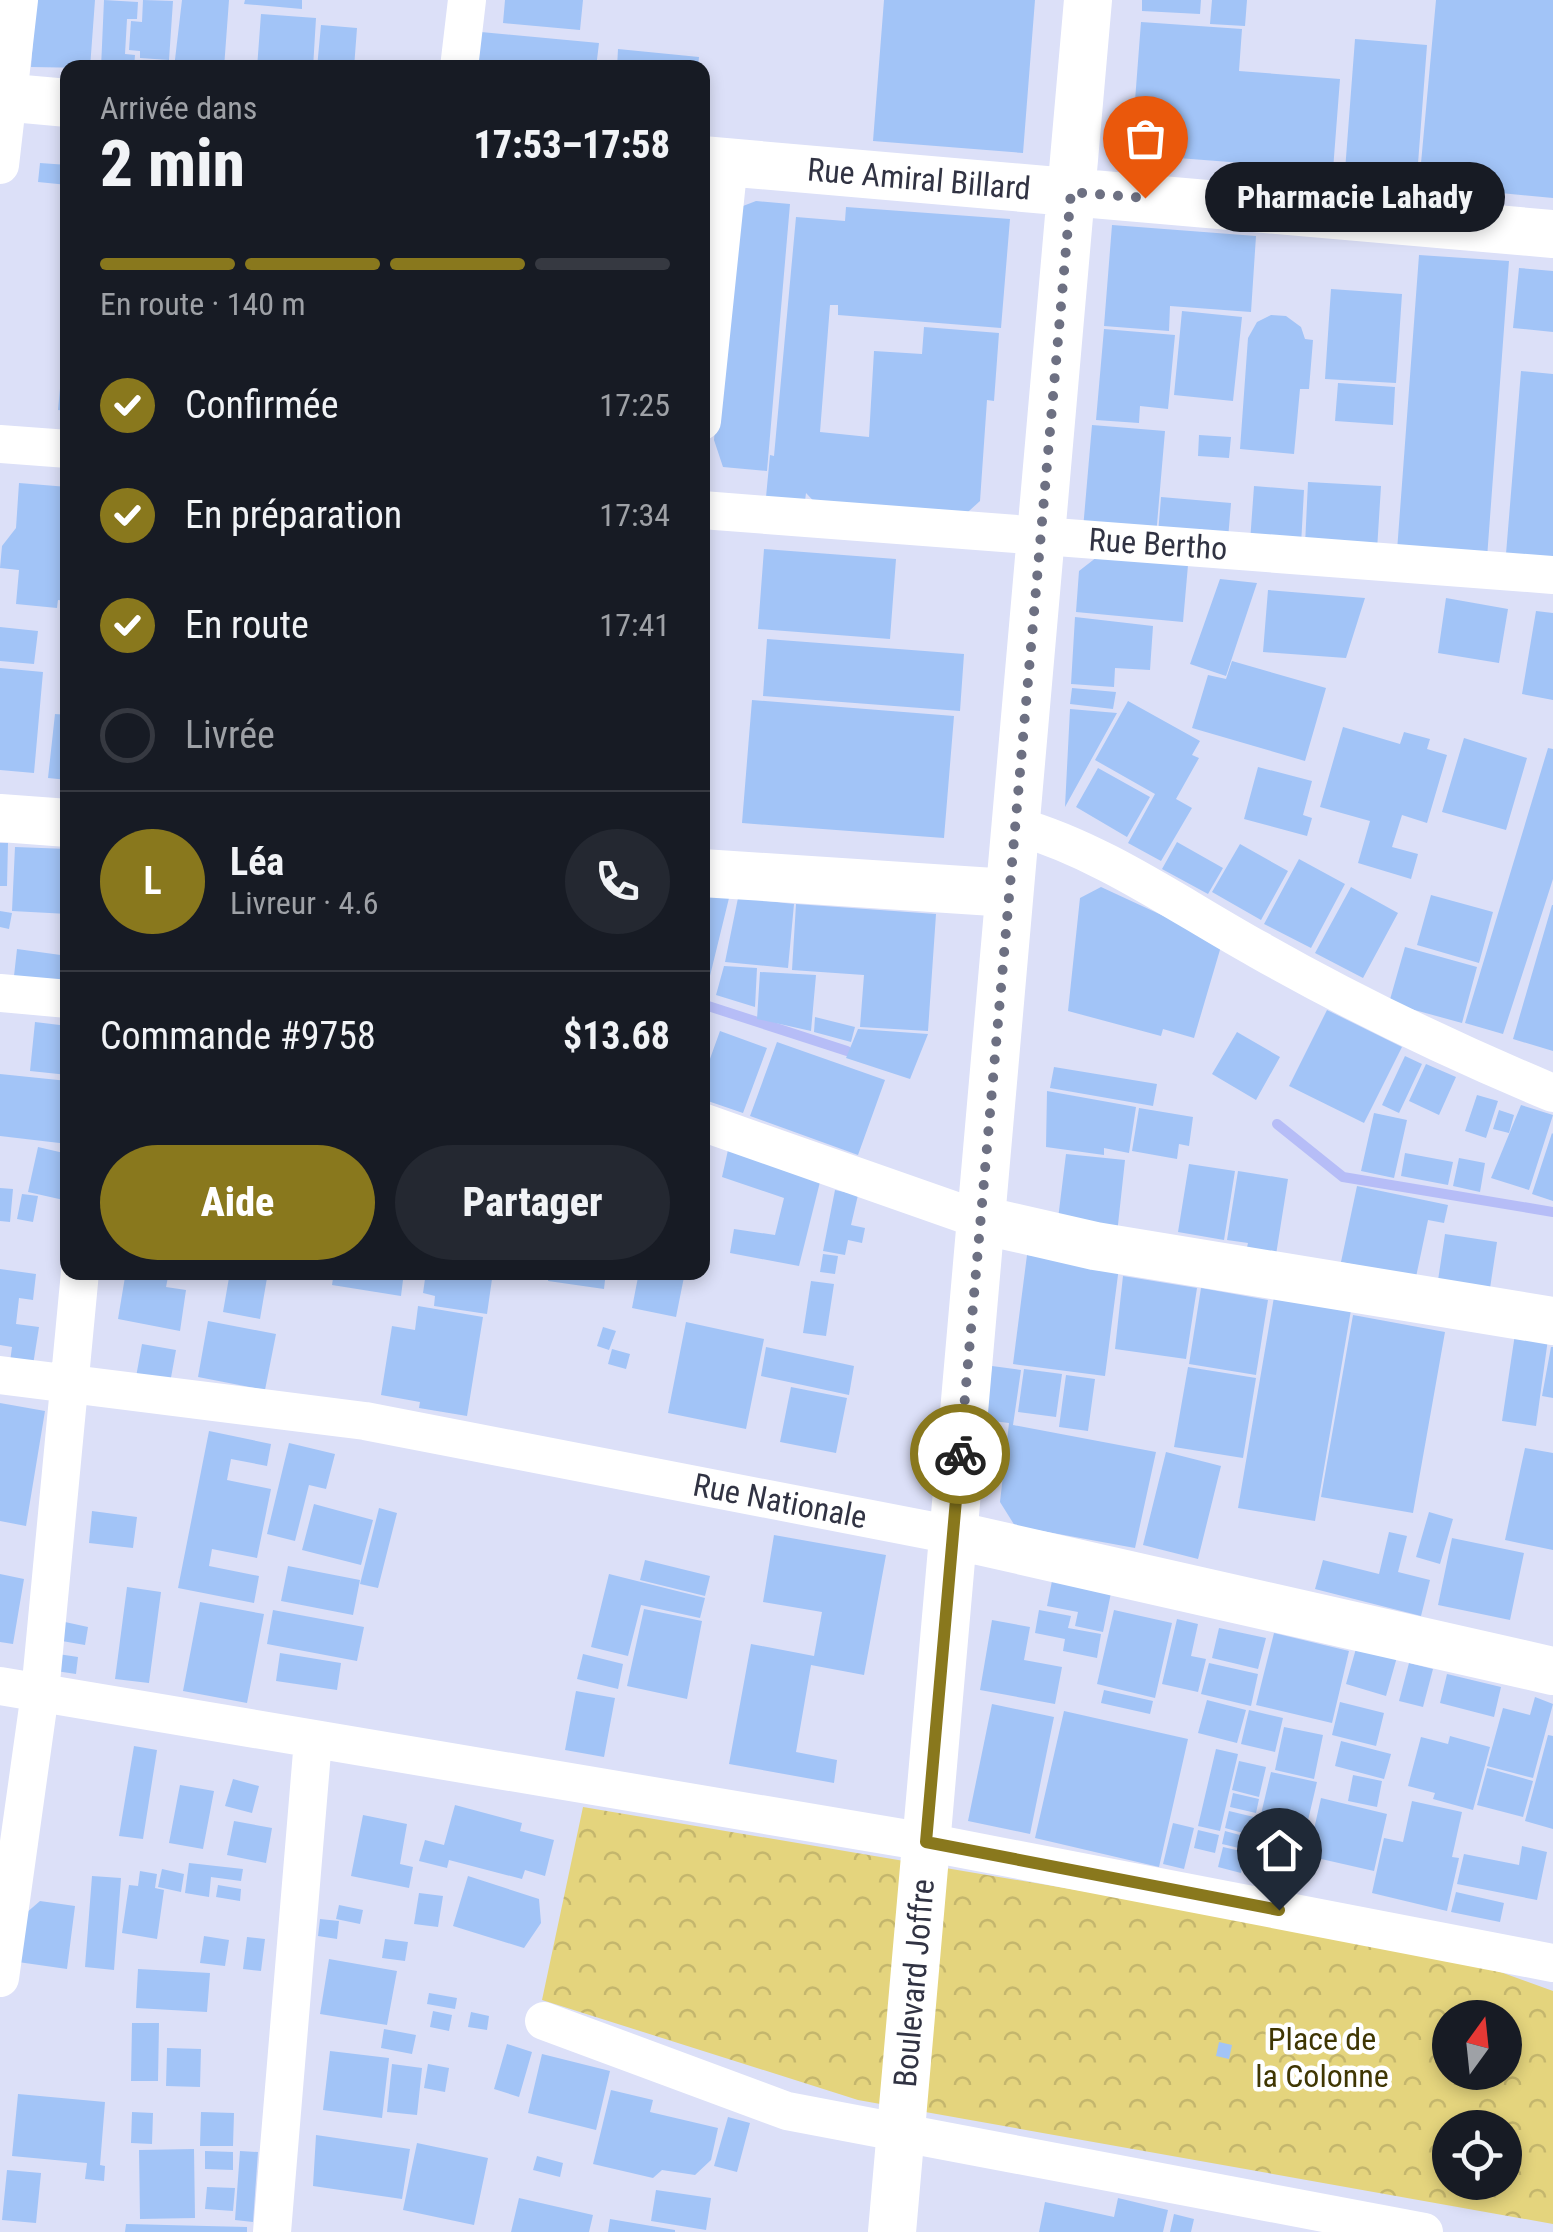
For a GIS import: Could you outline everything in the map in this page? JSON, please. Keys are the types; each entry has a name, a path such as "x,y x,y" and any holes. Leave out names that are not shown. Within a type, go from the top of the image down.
{"street":[{"path":"0,165 3,97 20,0"},
{"path":"460,60 467,0"},
{"name":"Boulevard Joffre","path":"892,2232 1088,0"},
{"path":"3,97 60,102"},
{"path":"710,273 716,161"},
{"name":"Rue Amiral Billard","path":"716,161 1553,234"},
{"path":"0,444 60,448"},
{"name":"Rue Bertho","path":"710,511 1553,575"},
{"path":"0,818 60,822"},
{"path":"1016,826 1057,838 1448,1049 1553,1094"},
{"path":"710,874 1009,893"},
{"path":"0,993 60,997"},
{"path":"710,1125 981,1220 1095,1246 1553,1321"},
{"path":"0,1978 40,1694 66,1382 79,1280"},
{"name":"Rue Nationale","path":"0,1375 365,1421 953,1535 1553,1671"},
{"path":"0,1686 926,1842 1553,1963"},
{"path":"272,2232 312,1740"},
{"path":"544,2021 787,2111 1424,2232"}],"green space":[{"name":"Place de la Colonne","path":"583,1807 1445,1952 1553,1991 1553,2224 858,2100 542,2000"}],"building":[{"path":"36,0 95,0 91,60 60,60 60,67 31,67"},
{"path":"104,0 138,2 137,19 127,19 125,54 135,55 135,60 101,60"},
{"path":"143,0 173,1 169,60 140,58 140,51 129,50 131,21 142,22"},
{"path":"182,0 229,0 225,60 175,60"},
{"path":"245,0 302,0 302,9 244,4"},
{"path":"505,0 583,0 580,30 503,23"},
{"path":"884,0 1035,0 1023,153 873,141"},
{"path":"1142,0 1201,0 1200,14 1142,11"},
{"path":"1212,0 1247,0 1245,26 1210,24"},
{"path":"1436,0 1553,0 1553,198 1419,185"},
{"path":"261,14 316,18 313,60 258,60"},
{"path":"1141,22 1242,29 1239,71 1340,79 1333,170 1152,156 1154,129 1133,127"},
{"path":"321,25 357,28 355,60 318,60"},
{"path":"481,32 599,43 597,60 479,60"},
{"path":"1355,39 1427,45 1416,190 1344,184"},
{"path":"618,49 699,57 699,60 617,60"},
{"path":"40,163 60,164 60,184 38,182"},
{"path":"756,201 790,204 767,471 723,467 714,440 733,217 743,206"},
{"path":"846,207 1010,219 1001,328 838,315 838,305 830,305 820,432 869,437 874,351 922,354 924,327 999,333 994,401 987,400 980,501 958,521 821,509 806,493 805,501 766,497 770,455 774,456 796,217 845,221"},
{"path":"1112,225 1256,236 1251,312 1170,306 1169,331 1104,326"},
{"path":"1419,255 1509,261 1487,558 1397,551"},
{"path":"1519,268 1553,271 1553,332 1513,328"},
{"path":"1331,289 1402,294 1396,383 1325,379"},
{"path":"1182,311 1242,317 1233,401 1174,395"},
{"path":"1271,315 1286,316 1301,327 1305,339 1313,340 1309,389 1300,389 1294,454 1240,449 1248,338 1257,322"},
{"path":"1104,329 1175,335 1168,409 1140,406 1139,423 1096,420"},
{"path":"1521,371 1553,374 1553,558 1506,554"},
{"path":"1338,383 1395,387 1393,425 1335,421"},
{"path":"1092,425 1165,431 1156,536 1083,529"},
{"path":"1199,435 1231,437 1229,458 1198,456"},
{"path":"1308,482 1381,486 1377,550 1305,545"},
{"path":"19,483 60,486 57,608 16,604 19,570 0,568 2,546 16,528"},
{"path":"1254,486 1304,490 1301,545 1250,542"},
{"path":"1161,497 1231,503 1228,539 1158,534"},
{"path":"764,549 896,559 890,639 758,629"},
{"path":"1097,557 1188,565 1183,622 1076,612 1079,571"},
{"path":"1220,579 1257,583 1226,676 1190,664"},
{"path":"1268,590 1365,598 1346,658 1263,652"},
{"path":"1446,598 1508,609 1499,663 1438,653"},
{"path":"1536,611 1553,613 1553,700 1522,694"},
{"path":"1075,617 1153,626 1150,670 1115,668 1114,687 1071,684"},
{"path":"0,627 38,631 34,664 0,661"},
{"path":"767,639 964,654 960,711 763,696"},
{"path":"1232,661 1326,688 1305,761 1192,728 1208,675 1226,679"},
{"path":"0,668 43,672 34,773 0,770"},
{"path":"1072,688 1116,692 1113,709 1070,704"},
{"path":"752,700 954,716 944,838 742,823"},
{"path":"1128,701 1200,741 1192,755 1199,758 1176,799 1192,808 1161,861 1128,843 1155,794 1095,760"},
{"path":"1070,709 1117,713 1065,807"},
{"path":"55,714 60,714 60,779 48,778"},
{"path":"1343,727 1400,744 1404,732 1430,739 1427,749 1447,755 1427,823 1402,815 1392,847 1418,854 1411,879 1358,863 1370,821 1320,807"},
{"path":"1464,738 1527,758 1506,830 1442,812"},
{"path":"1548,748 1553,749 1553,879 1503,1034 1465,1023"},
{"path":"1258,767 1312,781 1303,815 1312,818 1307,836 1244,819"},
{"path":"1098,768 1150,797 1127,837 1076,807"},
{"path":"1177,842 1223,868 1208,894 1162,869"},
{"path":"0,843 8,843 7,886 0,886"},
{"path":"1240,844 1288,871 1261,920 1212,892"},
{"path":"15,847 60,849 60,914 12,911"},
{"path":"1299,859 1345,884 1311,948 1264,924"},
{"path":"1101,887 1222,943 1194,1038 1163,1029 1161,1036 1068,1011 1080,898"},
{"path":"1351,887 1398,913 1363,978 1315,953"},
{"path":"710,893 730,894 710,976"},
{"path":"1431,895 1493,912 1479,963 1417,945"},
{"path":"738,898 794,904 788,968 725,962"},
{"path":"796,904 936,914 928,1031 860,1027 864,975 792,970"},
{"path":"1553,905 1553,1051 1513,1039"},
{"path":"0,911 12,913 9,929 0,927"},
{"path":"1405,947 1477,967 1462,1023 1389,1003"},
{"path":"17,949 60,955 60,982 14,976"},
{"path":"724,966 757,968 755,1007 716,995"},
{"path":"760,972 816,975 811,1031 757,1019"},
{"path":"1327,1010 1402,1047 1364,1123 1289,1086"},
{"path":"815,1017 855,1027 851,1042 814,1032"},
{"path":"35,1022 60,1025 60,1074 30,1071"},
{"path":"858,1029 928,1034 910,1079 846,1058"},
{"path":"720,1031 767,1048 743,1113 710,1102 710,1059"},
{"path":"1237,1032 1280,1057 1256,1100 1212,1074"},
{"path":"777,1042 885,1080 858,1155 750,1116"},
{"path":"1405,1056 1422,1064 1399,1113 1382,1105"},
{"path":"1426,1064 1456,1077 1439,1115 1409,1101"},
{"path":"1054,1067 1157,1084 1153,1106 1050,1088"},
{"path":"0,1074 60,1080 60,1143 0,1136"},
{"path":"1047,1091 1136,1107 1129,1153 1104,1148 1104,1155 1046,1147"},
{"path":"1477,1095 1498,1101 1486,1138 1465,1131"},
{"path":"1521,1105 1553,1115 1529,1190 1491,1178"},
{"path":"1139,1108 1193,1117 1189,1146 1179,1144 1177,1159 1132,1151"},
{"path":"1499,1110 1514,1115 1509,1133 1493,1129"},
{"path":"1374,1113 1407,1120 1394,1178 1361,1171"},
{"path":"1553,1134 1553,1201 1532,1194"},
{"path":"38,1147 60,1152 60,1199 28,1192"},
{"path":"728,1150 821,1178 799,1266 730,1253 734,1229 775,1235 784,1198 722,1177"},
{"path":"1405,1153 1453,1162 1448,1185 1401,1176"},
{"path":"1066,1154 1125,1160 1117,1234 1057,1227"},
{"path":"1459,1158 1485,1163 1480,1192 1453,1186"},
{"path":"1189,1164 1235,1171 1224,1240 1178,1232"},
{"path":"1238,1171 1288,1179 1275,1261 1245,1256 1248,1243 1227,1240"},
{"path":"1357,1186 1448,1205 1444,1223 1428,1220 1416,1277 1341,1262"},
{"path":"0,1188 13,1189 10,1222 0,1221"},
{"path":"835,1190 858,1195 851,1225 865,1228 862,1243 848,1240 845,1255 823,1251"},
{"path":"22,1194 38,1196 33,1222 17,1219"},
{"path":"1445,1234 1497,1242 1489,1295 1437,1287"},
{"path":"823,1254 838,1256 835,1274 820,1272"},
{"path":"1027,1255 1119,1267 1105,1376 1013,1364"},
{"path":"0,1269 36,1274 33,1300 19,1298 16,1324 39,1327 33,1365 10,1362 12,1347 0,1345"},
{"path":"1123,1276 1197,1288 1186,1359 1115,1349"},
{"path":"124,1280 167,1280 166,1287 186,1290 180,1331 118,1319"},
{"path":"229,1280 267,1280 260,1319 223,1312"},
{"path":"333,1280 403,1280 401,1296 332,1285"},
{"path":"425,1280 492,1280 487,1314 434,1306 435,1296 423,1293"},
{"path":"548,1280 605,1280 604,1289"},
{"path":"637,1280 683,1280 676,1317 632,1308"},
{"path":"811,1281 834,1284 826,1336 803,1333"},
{"path":"1201,1288 1268,1300 1256,1375 1189,1364"},
{"path":"1274,1297 1351,1310 1315,1521 1238,1508"},
{"path":"418,1306 483,1317 467,1416 419,1408 420,1402 381,1395 392,1326 415,1330"},
{"path":"1353,1315 1445,1332 1413,1513 1321,1497"},
{"path":"208,1321 276,1334 265,1390 198,1377"},
{"path":"686,1322 764,1339 746,1429 668,1413"},
{"path":"603,1327 616,1331 609,1350 597,1346"},
{"path":"1515,1334 1548,1339 1536,1426 1502,1421"},
{"path":"142,1344 176,1350 170,1383 136,1377"},
{"path":"766,1347 854,1366 849,1395 761,1376"},
{"path":"1553,1347 1553,1398 1542,1396"},
{"path":"612,1349 630,1354 626,1369 608,1364"},
{"path":"992,1366 1021,1370 1013,1425 1156,1452 1135,1548 1015,1526 1000,1502 1009,1423 984,1420"},
{"path":"1188,1367 1256,1378 1243,1458 1174,1447"},
{"path":"1024,1369 1062,1374 1056,1417 1018,1412"},
{"path":"1066,1375 1095,1379 1088,1431 1059,1427"},
{"path":"791,1387 847,1398 836,1453 780,1442"},
{"path":"0,1403 45,1411 26,1526 0,1521"},
{"path":"209,1431 271,1444 267,1466 231,1459 227,1480 271,1489 257,1558 212,1549 209,1566 259,1576 254,1603 178,1588"},
{"path":"289,1443 335,1454 326,1489 309,1485 295,1541 267,1534"},
{"path":"1525,1448 1553,1453 1553,1550 1505,1540"},
{"path":"1166,1452 1221,1466 1198,1559 1143,1545"},
{"path":"314,1504 373,1520 361,1565 302,1550"},
{"path":"379,1508 397,1513 378,1588 360,1584"},
{"path":"92,1511 137,1517 133,1548 89,1543"},
{"path":"1429,1512 1453,1519 1440,1564 1416,1557"},
{"path":"1389,1532 1407,1536 1398,1572 1430,1580 1421,1616 1315,1589 1323,1560 1379,1574"},
{"path":"774,1535 886,1555 864,1675 811,1665 796,1752 837,1760 834,1783 729,1764 751,1644 814,1656 822,1612 763,1602"},
{"path":"1452,1538 1524,1553 1510,1620 1438,1605"},
{"path":"645,1560 710,1576 705,1596 640,1580"},
{"path":"288,1566 360,1580 353,1615 281,1601"},
{"path":"0,1574 24,1579 13,1644 0,1642"},
{"path":"609,1574 705,1598 700,1618 641,1605 628,1656 591,1647"},
{"path":"1053,1576 1112,1588 1103,1632 1075,1626 1078,1612 1047,1606"},
{"path":"127,1587 161,1592 149,1683 115,1679"},
{"path":"200,1602 264,1614 247,1703 183,1691"},
{"path":"644,1609 702,1621 687,1699 627,1686"},
{"path":"273,1610 364,1627 357,1661 267,1644"},
{"path":"1039,1610 1071,1616 1068,1628 1101,1634 1097,1658 1063,1651 1065,1639 1035,1633"},
{"path":"1114,1610 1172,1623 1155,1698 1097,1684"},
{"path":"1177,1619 1198,1624 1191,1656 1206,1659 1198,1692 1162,1684"},
{"path":"992,1620 1030,1627 1024,1660 1062,1667 1055,1704 980,1690"},
{"path":"65,1622 88,1627 85,1645 62,1641"},
{"path":"1219,1628 1266,1638 1258,1669 1212,1658"},
{"path":"1274,1633 1349,1651 1332,1723 1256,1705"},
{"path":"1357,1645 1397,1657 1386,1696 1346,1684"},
{"path":"280,1653 341,1663 337,1690 276,1681"},
{"path":"58,1654 78,1657 76,1674 56,1671"},
{"path":"583,1654 623,1664 618,1689 577,1679"},
{"path":"1209,1663 1258,1674 1251,1706 1201,1694"},
{"path":"1409,1663 1433,1669 1423,1707 1399,1701"},
{"path":"1447,1674 1501,1687 1494,1717 1440,1703"},
{"path":"1104,1690 1153,1701 1150,1714 1101,1703"},
{"path":"576,1691 615,1698 604,1757 565,1750"},
{"path":"1535,1697 1553,1704 1533,1778 1487,1766 1503,1708 1530,1715"},
{"path":"1207,1700 1246,1710 1237,1743 1198,1733"},
{"path":"1340,1702 1384,1713 1376,1746 1332,1735"},
{"path":"992,1704 1054,1717 1030,1834 968,1821"},
{"path":"1249,1710 1283,1718 1275,1752 1241,1744"},
{"path":"1064,1711 1188,1739 1159,1867 1035,1838"},
{"path":"1284,1727 1323,1735 1314,1779 1275,1770"},
{"path":"1548,1735 1553,1736 1553,1829 1525,1821"},
{"path":"1450,1736 1490,1747 1473,1810 1433,1799 1435,1793 1408,1786 1421,1737 1448,1744"},
{"path":"1341,1741 1391,1754 1384,1779 1335,1766"},
{"path":"134,1746 157,1750 143,1839 119,1836"},
{"path":"1216,1749 1238,1754 1220,1831 1198,1826"},
{"path":"1239,1761 1266,1767 1259,1797 1232,1790"},
{"path":"1487,1768 1533,1781 1523,1817 1477,1805"},
{"path":"1271,1772 1317,1782 1294,1880 1248,1869"},
{"path":"1353,1775 1382,1781 1377,1807 1348,1801"},
{"path":"233,1779 259,1786 252,1813 225,1806"},
{"path":"180,1785 214,1791 203,1849 169,1843"},
{"path":"1233,1793 1259,1799 1256,1813 1230,1807"},
{"path":"1321,1798 1387,1814 1374,1871 1308,1856"},
{"path":"1412,1801 1462,1812 1452,1857 1459,1858 1447,1911 1372,1893 1384,1838 1403,1842"},
{"path":"455,1805 522,1823 520,1831 554,1840 545,1876 525,1870 522,1879 449,1860 447,1868 419,1861 425,1840 444,1845"},
{"path":"1229,1811 1254,1817 1250,1835 1225,1828"},
{"path":"363,1815 407,1824 400,1864 413,1867 409,1888 351,1876"},
{"path":"234,1821 272,1828 266,1863 227,1855"},
{"path":"1173,1823 1194,1828 1184,1869 1163,1864"},
{"path":"1198,1830 1219,1835 1215,1853 1194,1848"},
{"path":"1225,1831 1251,1838 1247,1850 1222,1844"},
{"path":"1522,1846 1547,1852 1537,1900 1457,1884 1464,1854 1519,1865"},
{"path":"1223,1847 1245,1852 1241,1873 1218,1867"},
{"path":"189,1863 243,1869 241,1881 211,1877 209,1897 185,1893"},
{"path":"162,1869 184,1874 181,1892 158,1887"},
{"path":"140,1871 157,1874 155,1888 164,1890 157,1939 122,1933 129,1885 138,1886"},
{"path":"92,1876 121,1878 114,1970 85,1967"},
{"path":"468,1876 539,1899 541,1923 524,1948 453,1926"},
{"path":"218,1885 241,1889 240,1901 216,1897"},
{"path":"1456,1892 1504,1903 1500,1922 1451,1912"},
{"path":"419,1893 443,1896 438,1927 414,1924"},
{"path":"40,1901 75,1906 67,1969 18,1962 25,1914"},
{"path":"339,1905 363,1910 360,1924 336,1919"},
{"path":"320,1919 339,1921 337,1939 318,1936"},
{"path":"204,1936 229,1940 225,1966 200,1963"},
{"path":"247,1937 265,1939 261,1971 243,1969"},
{"path":"385,1939 408,1942 405,1961 382,1958"},
{"path":"329,1959 397,1971 387,2025 320,2014"},
{"path":"138,1969 210,1973 207,2012 136,2008"},
{"path":"429,1993 457,1998 455,2009 427,2004"},
{"path":"433,2011 452,2015 449,2031 430,2027"},
{"path":"471,2012 489,2016 487,2030 468,2027"},
{"path":"132,2023 159,2023 158,2081 131,2081"},
{"path":"384,2029 416,2035 412,2054 381,2048"},
{"path":"1219,2042 1232,2045 1229,2059 1216,2056"},
{"path":"507,2044 532,2052 519,2097 494,2089"},
{"path":"167,2048 201,2049 200,2087 166,2086"},
{"path":"330,2051 389,2058 382,2118 323,2110"},
{"path":"542,2054 610,2071 596,2130 528,2113"},
{"path":"392,2064 422,2068 417,2115 387,2112"},
{"path":"428,2064 449,2068 445,2092 424,2088"},
{"path":"611,2090 653,2100 650,2112 718,2128 711,2160 695,2175 662,2170 653,2178 593,2164"},
{"path":"18,2094 105,2102 100,2165 105,2166 104,2181 85,2179 87,2163 12,2156"},
{"path":"132,2112 153,2113 152,2144 131,2143"},
{"path":"201,2112 234,2113 233,2146 200,2146"},
{"path":"728,2117 750,2123 737,2172 714,2166"},
{"path":"316,2135 410,2149 402,2199 313,2186"},
{"path":"417,2143 488,2158 474,2225 403,2210"},
{"path":"194,2149 195,2218 140,2219 139,2150"},
{"path":"205,2151 233,2152 233,2170 205,2169"},
{"path":"240,2151 258,2152 253,2222 235,2220"},
{"path":"537,2156 563,2163 560,2177 533,2170"},
{"path":"7,2170 41,2173 36,2223 2,2220"},
{"path":"207,2187 235,2188 233,2211 205,2209"},
{"path":"656,2190 711,2198 706,2230 651,2221"},
{"path":"519,2198 593,2215 589,2232 511,2232"},
{"path":"1118,2198 1168,2210 1163,2232 1039,2232 1045,2202 1114,2217"},
{"path":"1174,2214 1194,2219 1191,2232 1170,2232"},
{"path":"610,2219 675,2230 675,2232 608,2232"},
{"path":"126,2224 247,2227 247,2232 125,2232"}],"waterway":[{"path":"710,1007 847,1051"},
{"path":"1277,1124 1343,1177 1553,1212"}],"way so far":[{"path":"960,1454 1071,192 1145,198"}],"place":[{"name":"Pharmacie Lahady","path":"1145,198"}],"route":[{"path":"960,1454 926,1842 1279,1910"}]}
